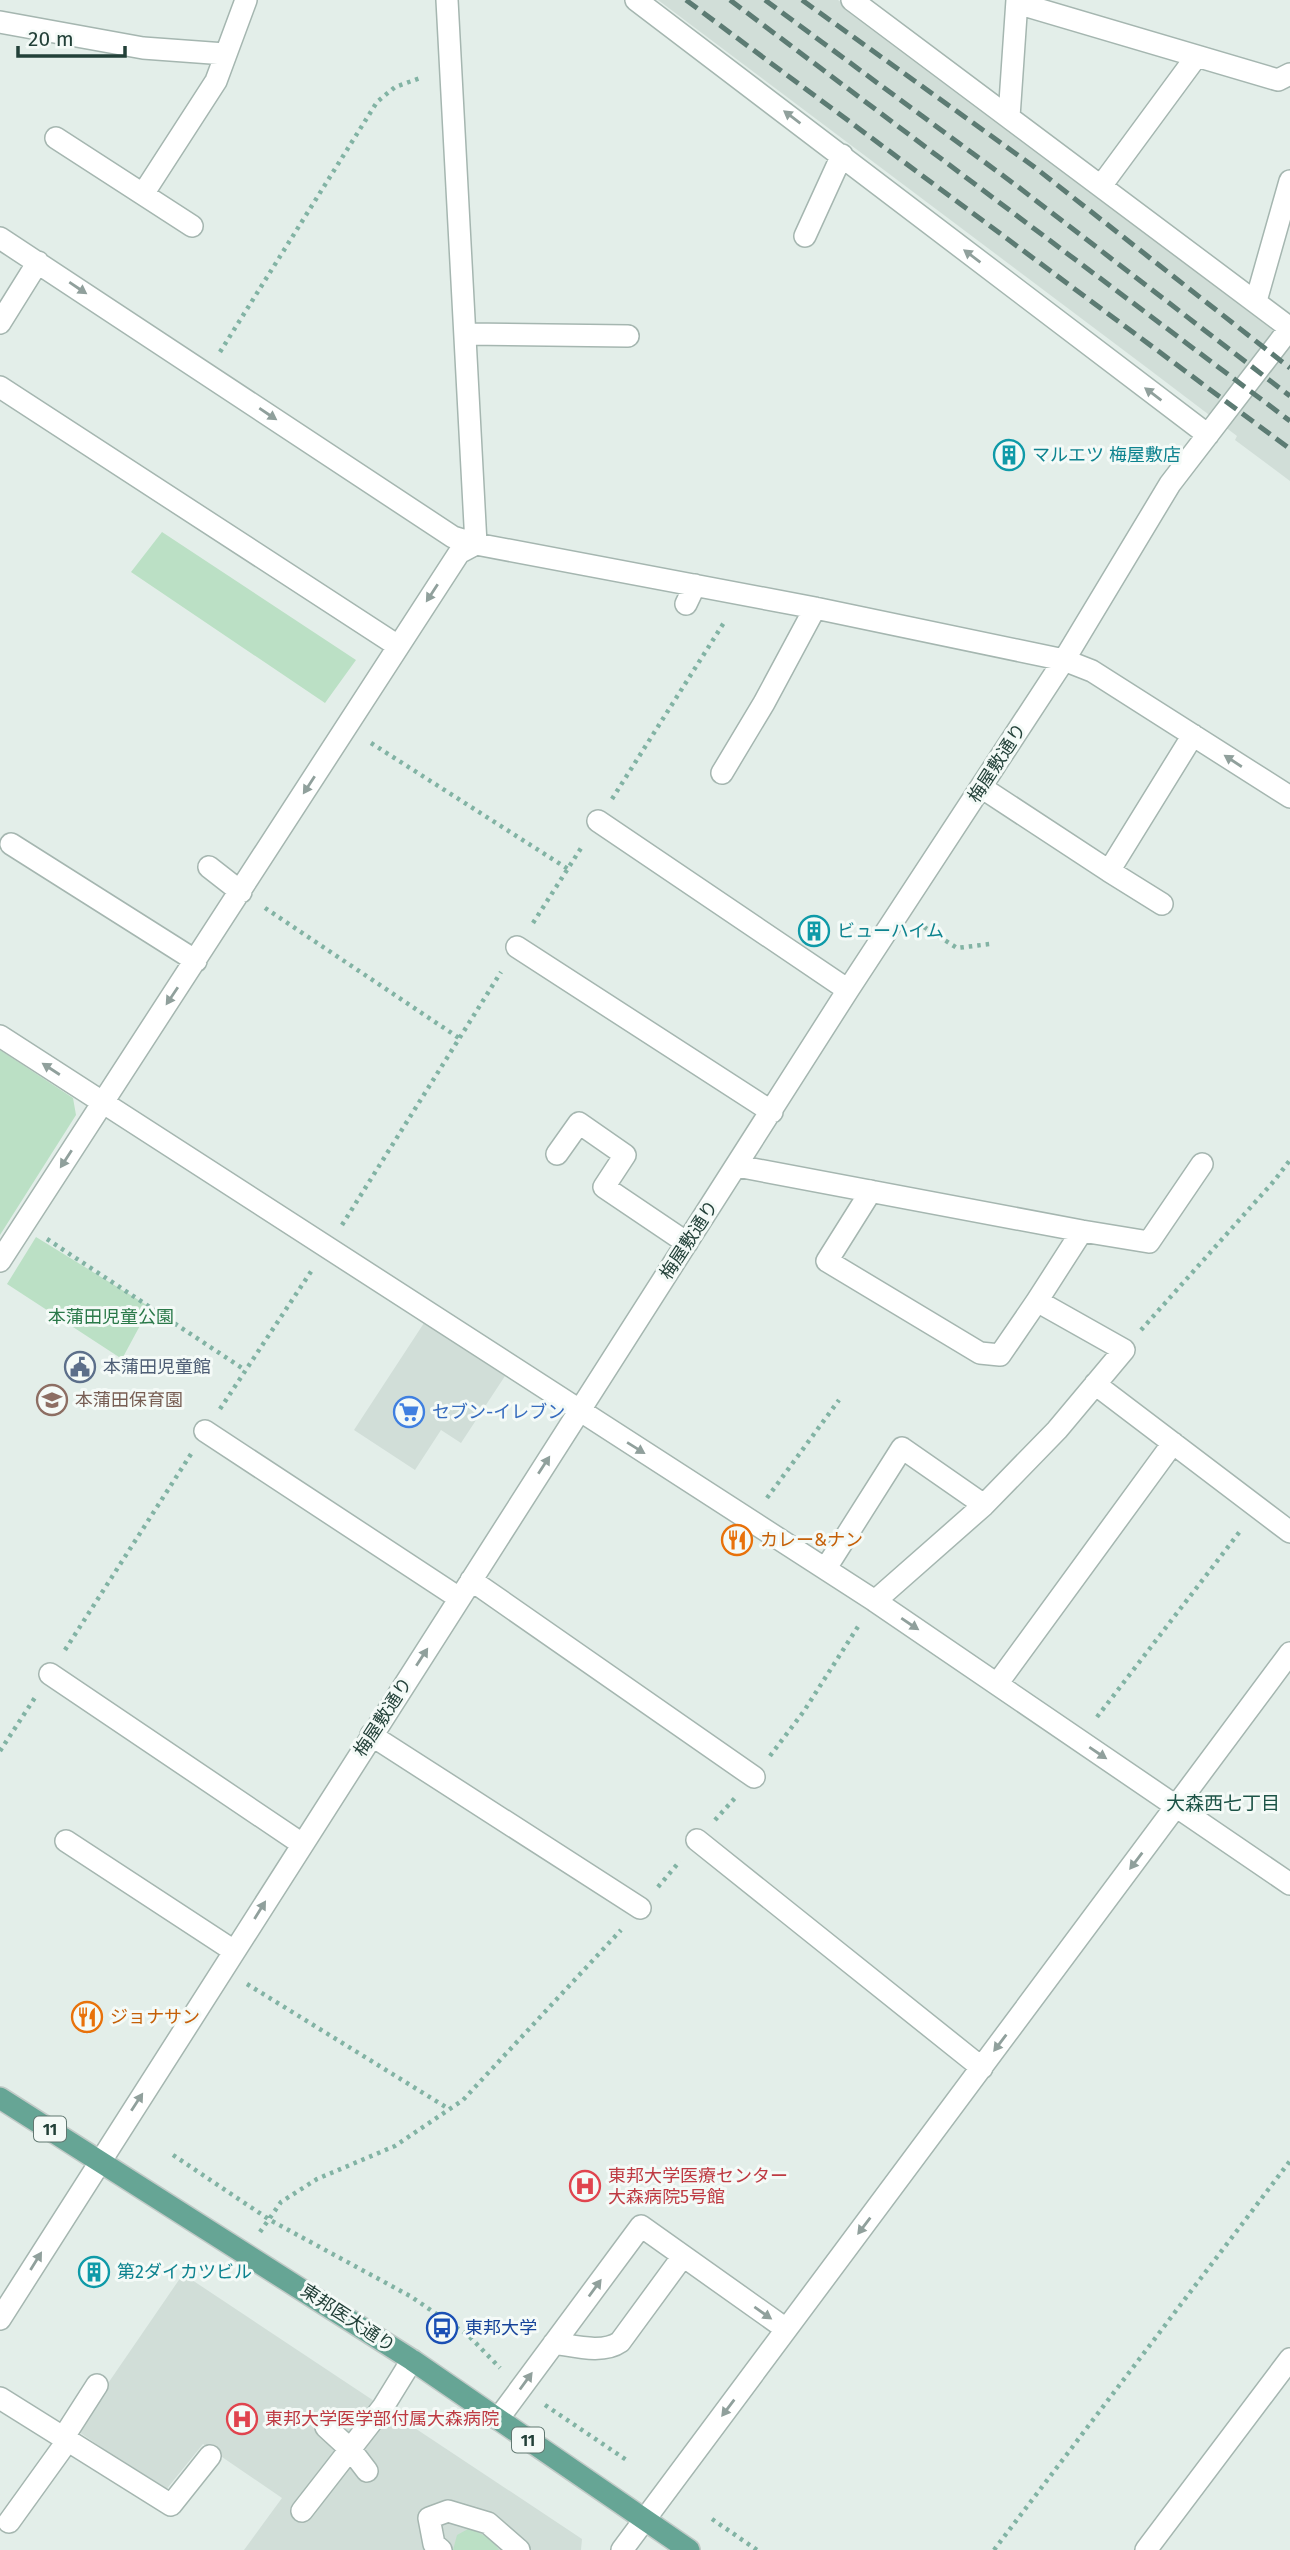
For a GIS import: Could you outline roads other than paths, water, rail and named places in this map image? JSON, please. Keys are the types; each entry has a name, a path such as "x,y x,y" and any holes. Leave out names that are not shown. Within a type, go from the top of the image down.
{"main road":[{"name":"東邦医大通り","path":"0,2098 412,2360 689,2550"}],"street":[{"path":"143,194 216,81 246,0"},
{"path":"447,0 476,544"},
{"path":"636,0 1208,435"},
{"path":"852,0 1290,328"},
{"path":"1009,117 1017,2 1278,80 1290,74"},
{"path":"0,22 143,48 225,54"},
{"path":"1101,186 1196,57"},
{"path":"56,138 192,226"},
{"path":"805,236 842,155"},
{"path":"1256,301 1290,181"},
{"path":"0,238 446,533 476,544 691,594 815,608 1064,660 1091,671 1290,797"},
{"path":"0,323 38,262"},
{"name":"梅屋敷通り","path":"0,2319 848,990 981,787 1006,731 1064,660 1170,484 1290,328"},
{"path":"465,334 628,336"},
{"path":"0,387 397,646"},
{"path":"0,1261 241,892 397,646 459,553 476,544"},
{"path":"722,773 764,703 815,608"},
{"path":"1109,871 1193,735"},
{"path":"981,787 1162,904"},
{"path":"598,821 848,990"},
{"path":"11,844 196,961"},
{"path":"209,867 241,892"},
{"path":"517,947 772,1112"},
{"path":"0,1036 875,1601 997,1684 1051,1731 1080,1740 1290,1884"},
{"path":"557,1154 579,1123 616,1148 625,1155 604,1186 687,1243"},
{"path":"737,1166 1149,1242 1202,1164"},
{"path":"871,1191 827,1261 980,1353 1000,1355 1082,1231"},
{"path":"875,1601 984,1505 1057,1430 1124,1350 1037,1301"},
{"path":"1096,1384 1290,1532"},
{"path":"205,1431 459,1598"},
{"path":"997,1684 1173,1443"},
{"path":"825,1569 902,1448 984,1505"},
{"path":"471,1580 754,1777"},
{"path":"622,2550 1290,1653"},
{"path":"50,1674 302,1844"},
{"path":"372,1735 640,1908"},
{"path":"697,1840 982,2068"},
{"path":"66,1841 234,1951"},
{"path":"499,2419 641,2226 786,2329"},
{"path":"554,2343 611,2348 620,2342 683,2256"},
{"path":"1146,2550 1290,2359"},
{"path":"302,2511 383,2407 412,2360"},
{"path":"9,2522 65,2439 97,2385"},
{"path":"0,2398 172,2505 210,2456"},
{"path":"326,2427 351,2450 367,2472"},
{"path":"441,2550 434,2544 429,2518 448,2511 488,2523 519,2550"}],"railway":[{"path":"686,0 1290,449"},
{"path":"730,0 1290,421"},
{"path":"765,0 1017,186 1290,396"},
{"path":"802,0 1033,166 1290,368"}],"place":[{"name":"マルエツ 梅屋敷店","path":"1009,455"},
{"name":"ビューハイム","path":"814,931"},
{"name":"本蒲田児童館","path":"80,1367"},
{"name":"本蒲田保育園","path":"52,1400"},
{"name":"セブン-イレブン","path":"409,1412"},
{"name":"カレー&ナン","path":"737,1540"},
{"name":"ジョナサン","path":"87,2017"},
{"name":"東邦大学医療センター 大森病院5号館","path":"585,2186"},
{"name":"第2ダイカツビル","path":"94,2272"},
{"name":"東邦大学","path":"442,2328"},
{"name":"東邦大学医学部付属大森病院","path":"242,2419"}],"district":[{"name":"大森西七丁目","path":"1223,1803"}],"park label":[{"name":"本蒲田児童公園","path":"111,1317"}]}
